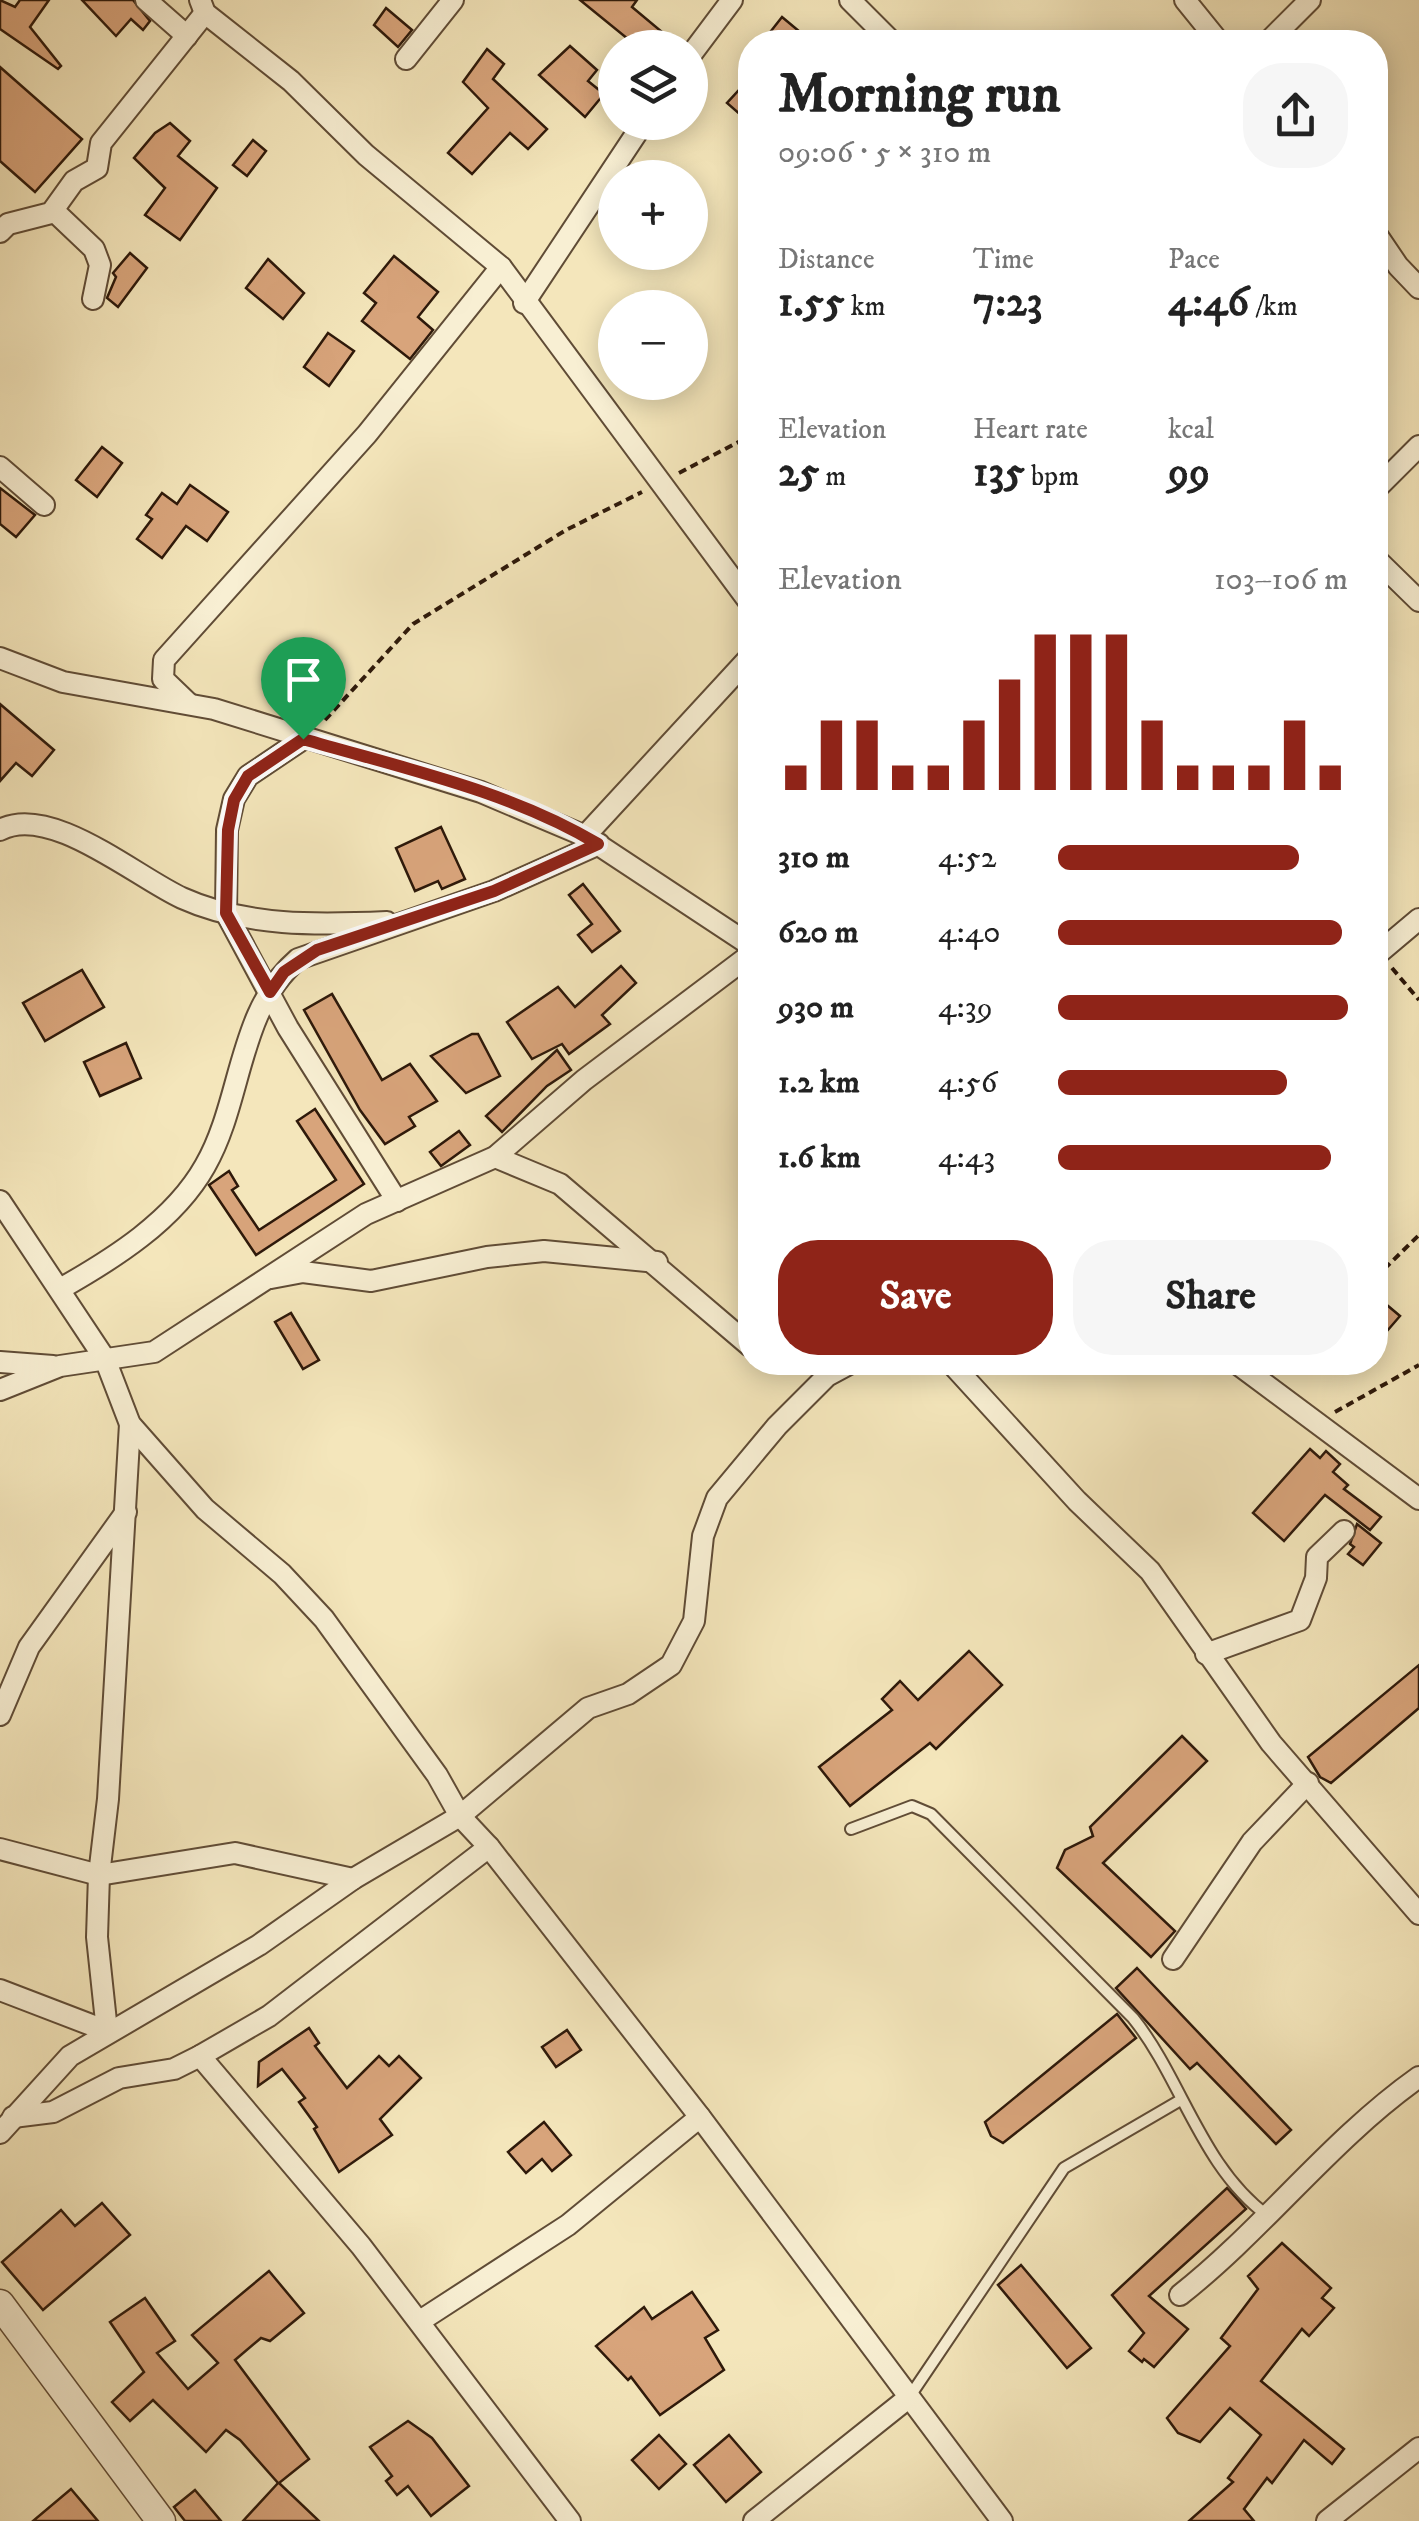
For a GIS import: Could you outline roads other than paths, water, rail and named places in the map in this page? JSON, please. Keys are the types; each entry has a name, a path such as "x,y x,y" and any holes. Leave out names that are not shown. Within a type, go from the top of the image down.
{"street":[{"path":"146,0 186,36"},
{"path":"406,59 453,0"},
{"path":"708,32 732,0"},
{"path":"850,0 880,30"},
{"path":"1185,0 1209,30"},
{"path":"1280,30 1310,0"},
{"path":"0,232 8,224 44,218 74,181 96,168 100,143 186,36 202,6 291,81 366,155 502,266 524,303 738,587"},
{"path":"524,303 632,140"},
{"path":"54,210 94,249 100,265 93,299"},
{"path":"1388,251 1419,288"},
{"path":"189,704 164,680 164,660 367,434 502,266"},
{"path":"1388,477 1419,446"},
{"path":"0,468 44,504"},
{"path":"1388,571 1419,601"},
{"path":"0,658 63,682 189,704 481,792 592,840 738,937"},
{"path":"60,1289 136,1240 205,1167 236,1086 258,1011 284,972 317,950 414,920 592,840 738,671"},
{"path":"303,739 248,776 234,800 228,830 226,913 298,1045 397,1200"},
{"path":"0,830 12,823 32,824 67,835 184,899 226,913 264,921 414,920"},
{"path":"1388,946 1419,920"},
{"path":"0,1362 60,1366 154,1352 259,1280 366,1214 495,1157 584,1080 738,964"},
{"path":"495,1157 560,1184 657,1262 738,1335"},
{"path":"0,1202 7,1226 60,1289 105,1359 130,1424 205,1508 282,1574 324,1619 436,1775 460,1816 488,1846 700,2116 907,2399 1002,2521"},
{"path":"259,1280 303,1272 371,1281 487,1257 544,1251 657,1262"},
{"path":"0,1390 60,1366"},
{"path":"7,2125 70,2056 260,1945 353,1879 460,1816 588,1708 628,1694 671,1666 694,1621 703,1536 717,1498 777,1426 829,1375"},
{"path":"962,1375 1077,1501 1143,1563 1271,1743 1419,1914"},
{"path":"1254,1375 1419,1499"},
{"path":"107,2031 98,1937 99,1875 130,1424"},
{"path":"0,1715 29,1646 126,1512"},
{"path":"1206,1654 1300,1620 1316,1578 1317,1557 1344,1530"},
{"path":"1174,1959 1252,1842 1308,1784"},
{"path":"7,2125 53,2112 120,2078 174,2069 269,2016 432,1894 488,1846"},
{"path":"0,1849 99,1875 235,1854 353,1879"},
{"path":"0,1990 107,2031"},
{"path":"200,2056 420,2322 570,2521"},
{"path":"1180,2295 1235,2251 1304,2175 1388,2099 1419,2077"},
{"path":"420,2322 568,2225 700,2116"},
{"path":"0,2304 161,2521"},
{"path":"754,2521 907,2399"},
{"path":"1327,2521 1419,2448"}],"lane":[{"path":"851,1830 912,1806 931,1814 1133,2018 1149,2038 1179,2101 1252,2204 1268,2216"},
{"path":"907,2399 1064,2168 1179,2101"}]}
